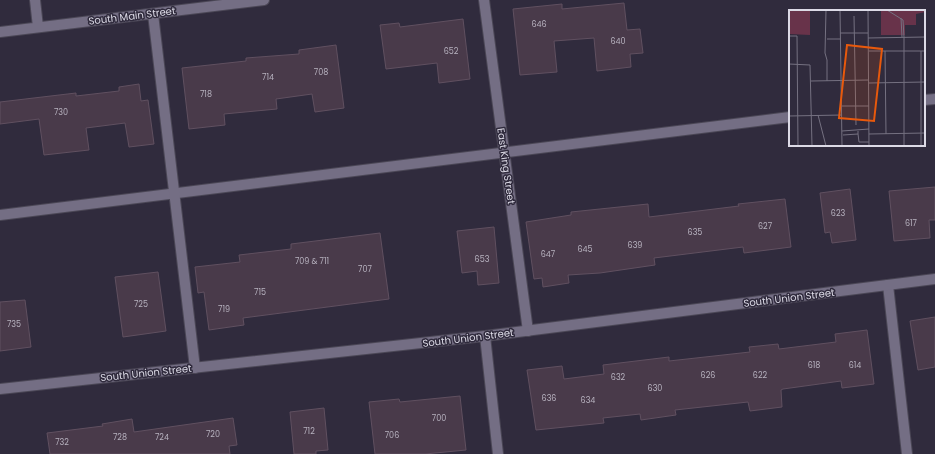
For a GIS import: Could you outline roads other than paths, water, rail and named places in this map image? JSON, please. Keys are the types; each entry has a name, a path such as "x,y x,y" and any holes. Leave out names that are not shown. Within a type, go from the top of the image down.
{"street":[{"path":"35,0 38,28"},
{"name":"South Main Street","path":"0,32 264,0"},
{"name":"East King Street","path":"484,0 528,331"},
{"path":"153,14 195,368"},
{"path":"925,100 935,99"},
{"path":"0,215 789,117"},
{"name":"South Union Street","path":"0,389 528,331 935,279"},
{"path":"888,285 907,454"},
{"path":"485,336 498,454"}]}
